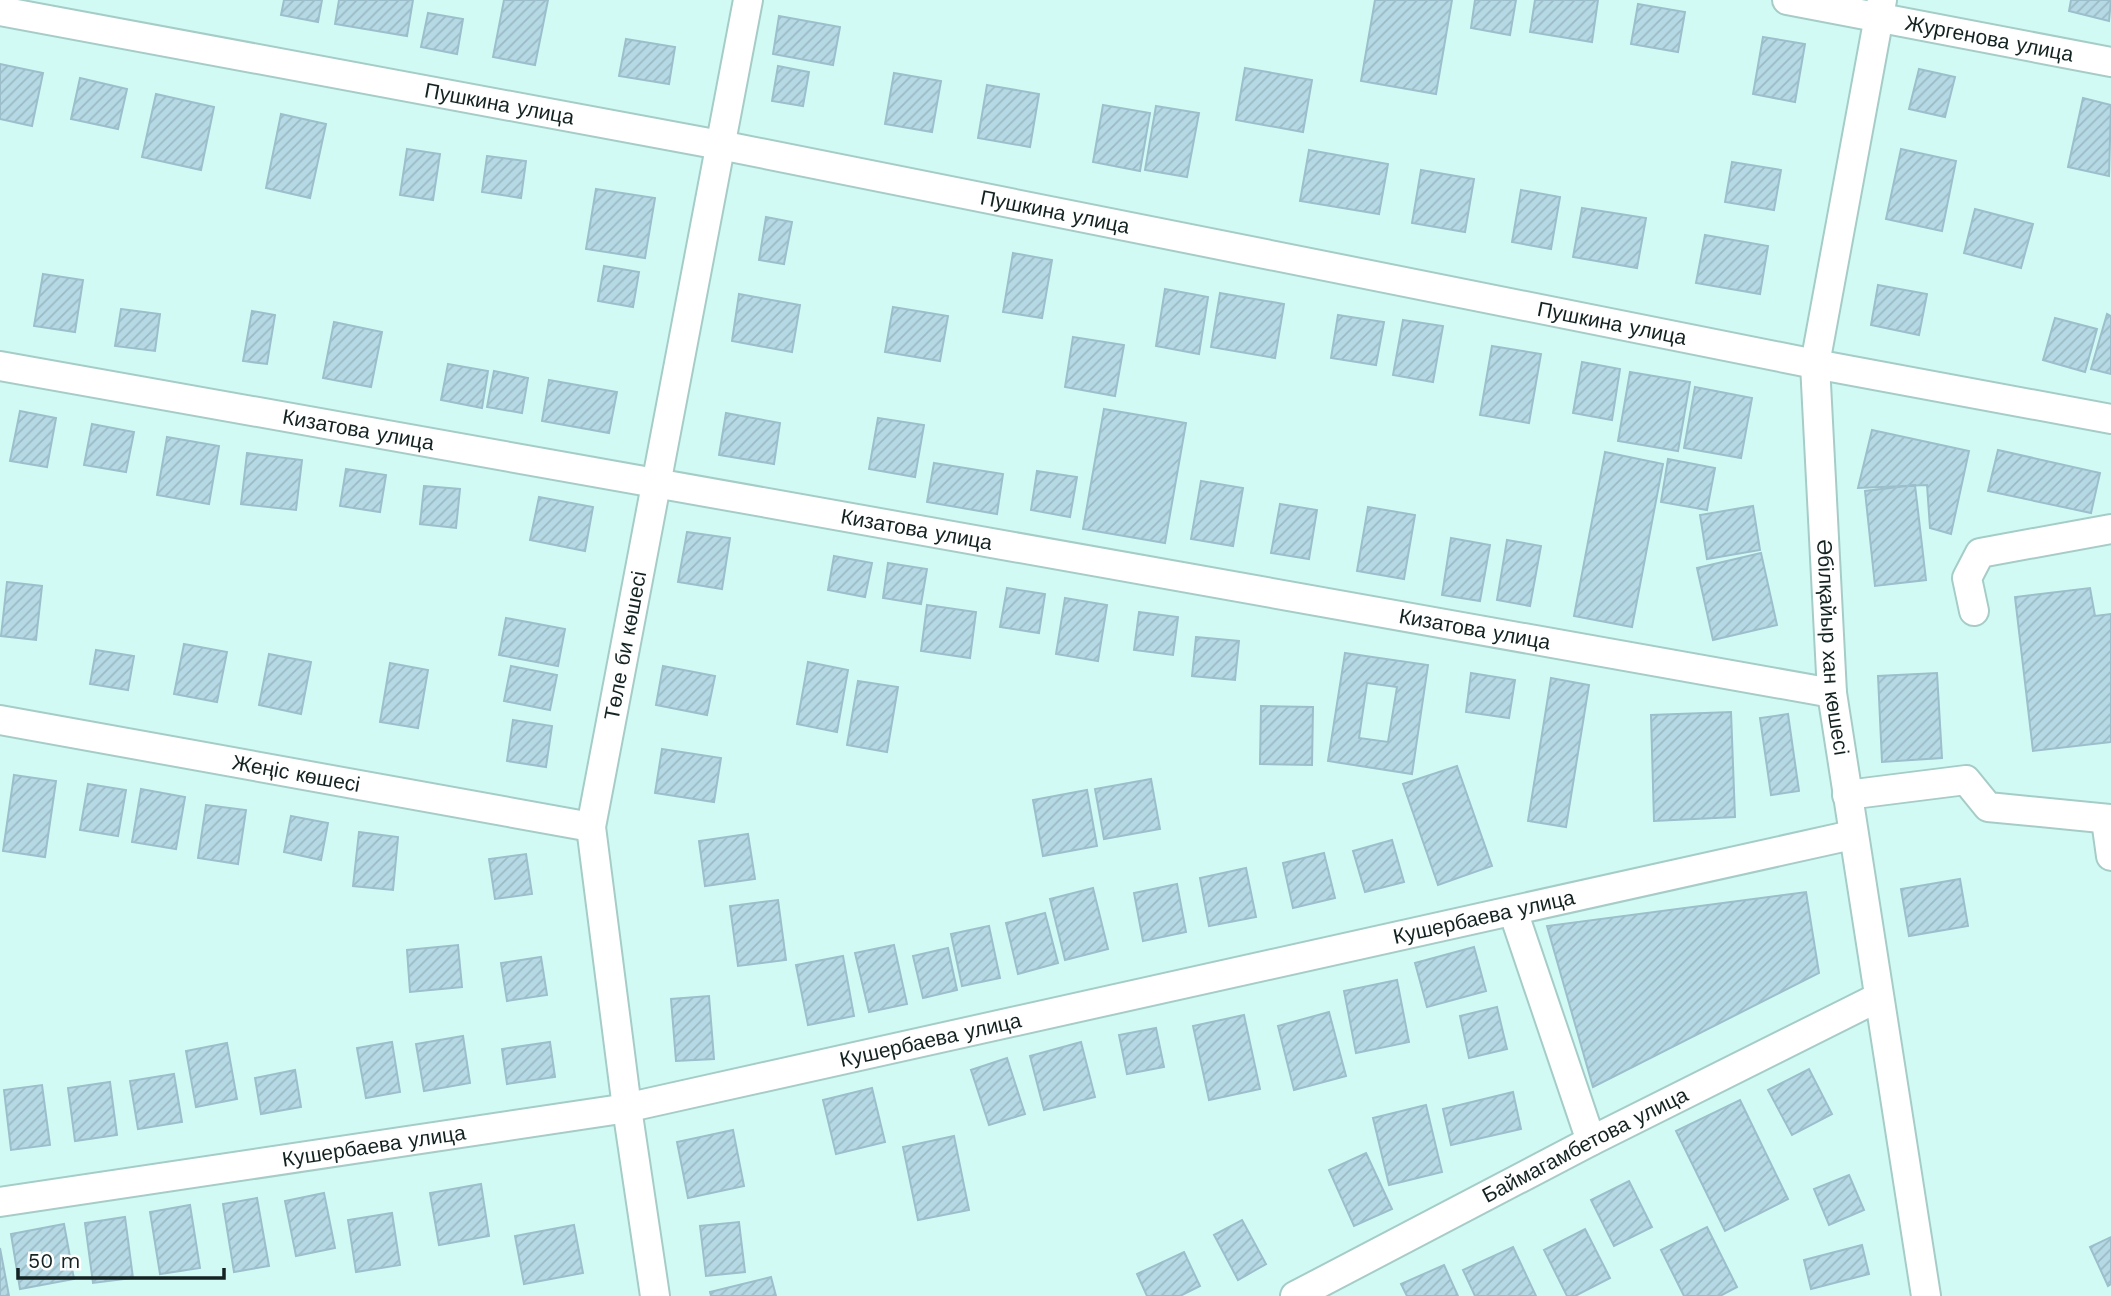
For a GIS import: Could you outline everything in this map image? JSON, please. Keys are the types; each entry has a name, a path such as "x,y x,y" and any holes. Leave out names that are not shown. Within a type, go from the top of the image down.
{"street":[{"name":"Төле би көшесі","path":"655,1296 626,1108 592,827 748,0"},
{"name":"Жургенова улица","path":"1787,0 1880,8 2111,62"},
{"name":"Әбілқайыр хан көшесі","path":"1880,8 1815,364 1832,693 1877,998 1926,1296"},
{"name":"Пушкина улица","path":"0,11 720,145 1815,364 2111,419"},
{"name":"Кизатова улица","path":"0,366 1832,693"},
{"path":"1974,611 1967,578 1980,553 2111,529"},
{"name":"Жеңіс көшесі","path":"0,720 592,827"},
{"path":"1847,795 1966,780 1988,807 2109,819 2111,856"},
{"name":"Кушербаева улица","path":"0,1202 626,1108 1852,835"},
{"path":"1513,911 1591,1141"},
{"name":"Баймагамбетова улица","path":"1295,1296 1591,1141 1877,998"}],"building":[{"path":"284,0 322,0 318,22 281,15"},
{"path":"339,0 413,0 407,36 335,24"},
{"path":"504,0 548,0 535,65 493,57"},
{"path":"1375,0 1452,0 1436,94 1361,81"},
{"path":"1475,0 1516,0 1510,35 1471,28"},
{"path":"1535,0 1598,0 1592,42 1530,32"},
{"path":"2071,0 2111,0 2109,21 2069,11"},
{"path":"1638,4 1685,12 1678,52 1631,44"},
{"path":"428,13 463,19 457,54 421,47"},
{"path":"779,16 840,27 833,65 773,54"},
{"path":"1763,37 1805,44 1795,102 1753,94"},
{"path":"626,39 675,47 669,84 619,76"},
{"path":"0,64 43,73 32,126 0,119"},
{"path":"778,66 809,72 803,106 772,101"},
{"path":"1245,68 1312,80 1303,132 1236,120"},
{"path":"1919,69 1955,77 1945,117 1909,109"},
{"path":"894,73 941,81 932,132 885,124"},
{"path":"80,78 127,89 118,129 71,119"},
{"path":"987,85 1039,94 1030,147 978,138"},
{"path":"156,94 214,107 201,170 142,157"},
{"path":"2083,98 2111,105 2109,176 2068,167"},
{"path":"1103,105 1150,113 1140,171 1093,162"},
{"path":"1156,106 1199,113 1187,177 1145,170"},
{"path":"281,114 326,124 310,198 266,188"},
{"path":"407,149 440,154 433,200 400,195"},
{"path":"1901,149 1956,161 1942,231 1886,219"},
{"path":"1309,150 1388,164 1379,214 1300,201"},
{"path":"487,156 526,161 521,198 482,192"},
{"path":"1732,162 1781,170 1774,210 1725,202"},
{"path":"1421,170 1474,179 1465,232 1412,223"},
{"path":"596,189 655,198 645,258 586,249"},
{"path":"1521,190 1560,197 1551,249 1512,242"},
{"path":"1582,208 1646,218 1637,268 1573,257"},
{"path":"1975,209 2033,224 2021,268 1964,253"},
{"path":"766,217 792,222 784,264 759,260"},
{"path":"1705,235 1768,246 1760,294 1696,283"},
{"path":"1013,253 1052,260 1042,318 1003,312"},
{"path":"604,266 639,272 633,307 598,301"},
{"path":"43,274 83,280 75,332 34,326"},
{"path":"1878,285 1927,294 1919,335 1871,325"},
{"path":"1165,289 1208,297 1199,354 1156,346"},
{"path":"1220,293 1284,304 1275,358 1211,347"},
{"path":"739,294 800,305 792,352 732,341"},
{"path":"893,307 948,316 940,361 885,352"},
{"path":"121,309 160,314 155,351 115,346"},
{"path":"252,311 275,315 267,364 243,361"},
{"path":"2107,314 2111,316 2111,374 2091,369"},
{"path":"1338,315 1384,322 1376,365 1331,358"},
{"path":"2055,318 2097,329 2085,372 2043,360"},
{"path":"1403,320 1443,326 1433,382 1393,375"},
{"path":"334,322 382,332 371,387 323,378"},
{"path":"1073,337 1124,345 1115,396 1065,387"},
{"path":"1492,346 1541,354 1529,423 1480,415"},
{"path":"1582,362 1620,369 1612,420 1573,413"},
{"path":"448,364 488,371 482,408 441,400"},
{"path":"494,371 528,378 522,413 487,407"},
{"path":"1630,372 1690,382 1678,451 1618,441"},
{"path":"549,380 617,392 609,433 542,421"},
{"path":"1695,387 1752,398 1741,458 1684,448"},
{"path":"1104,409 1186,423 1165,543 1083,529"},
{"path":"20,411 56,418 47,467 10,461"},
{"path":"726,413 780,423 774,464 719,455"},
{"path":"878,418 924,425 915,477 869,469"},
{"path":"92,424 134,432 126,472 84,465"},
{"path":"1872,430 1969,451 1951,534 1930,528 1927,485 1858,488"},
{"path":"167,437 219,446 209,504 157,495"},
{"path":"1998,450 2100,473 2091,513 1988,491"},
{"path":"1605,452 1663,464 1632,627 1574,616"},
{"path":"247,453 302,460 296,510 241,504"},
{"path":"1668,459 1715,468 1707,510 1661,502"},
{"path":"934,463 1003,474 997,514 927,502"},
{"path":"346,469 386,475 380,512 340,506"},
{"path":"1037,471 1077,477 1070,517 1031,510"},
{"path":"1201,481 1243,488 1233,546 1191,539"},
{"path":"1915,485 1926,580 1875,586 1865,491"},
{"path":"424,486 460,489 456,528 420,524"},
{"path":"539,497 593,507 585,551 530,540"},
{"path":"1280,504 1317,510 1309,559 1271,553"},
{"path":"1753,506 1760,550 1707,559 1700,515"},
{"path":"1368,507 1415,515 1404,579 1357,571"},
{"path":"687,532 730,538 722,589 678,582"},
{"path":"1451,538 1490,545 1480,601 1442,595"},
{"path":"1507,540 1541,546 1530,606 1497,600"},
{"path":"1761,553 1777,625 1713,640 1697,568"},
{"path":"834,556 872,563 865,597 828,590"},
{"path":"888,563 927,569 921,604 883,598"},
{"path":"7,582 42,586 36,640 1,636"},
{"path":"1007,588 1045,594 1039,633 1000,627"},
{"path":"2090,588 2095,616 2111,614 2111,742 2033,751 2015,597"},
{"path":"1065,598 1107,605 1098,661 1056,654"},
{"path":"927,605 976,612 970,658 921,651"},
{"path":"1139,612 1178,617 1173,655 1134,650"},
{"path":"506,618 565,629 558,666 499,655"},
{"path":"1196,637 1239,641 1235,680 1192,676"},
{"path":"184,644 227,652 217,702 174,694"},
{"path":"96,650 134,656 128,690 90,684"},
{"path":"1345,653 1428,665 1412,774 1328,761","holes":["1367,683 1397,687 1388,742 1359,738"]},
{"path":"269,654 311,662 301,714 259,705"},
{"path":"808,662 848,670 837,732 797,724"},
{"path":"390,663 428,670 418,728 380,722"},
{"path":"511,666 557,675 550,710 504,701"},
{"path":"663,666 715,676 707,715 656,705"},
{"path":"1471,673 1515,680 1509,718 1466,712"},
{"path":"1937,673 1942,758 1882,762 1878,676"},
{"path":"1551,678 1589,685 1566,827 1528,821"},
{"path":"858,681 898,687 887,752 847,745"},
{"path":"1261,706 1313,707 1312,765 1260,764"},
{"path":"1731,712 1735,817 1654,821 1651,715"},
{"path":"1788,714 1799,791 1771,795 1760,718"},
{"path":"513,720 552,726 546,767 507,761"},
{"path":"662,749 721,758 714,802 655,793"},
{"path":"1457,766 1492,866 1438,885 1403,784"},
{"path":"14,775 56,781 45,857 3,851"},
{"path":"1151,779 1160,829 1104,839 1095,789"},
{"path":"88,784 126,790 118,836 80,830"},
{"path":"141,789 185,797 176,849 132,842"},
{"path":"1087,790 1097,846 1043,856 1033,800"},
{"path":"206,805 246,810 238,864 198,858"},
{"path":"291,816 328,823 321,860 284,852"},
{"path":"359,832 398,837 393,890 353,886"},
{"path":"748,834 755,879 705,886 699,841"},
{"path":"1392,840 1404,882 1365,892 1353,851"},
{"path":"1324,853 1335,898 1293,908 1283,863"},
{"path":"526,854 532,894 495,899 489,859"},
{"path":"1246,868 1256,917 1209,926 1200,878"},
{"path":"1960,879 1968,926 1909,936 1901,889"},
{"path":"1177,884 1186,932 1143,941 1134,893"},
{"path":"1093,888 1108,949 1065,960 1050,899"},
{"path":"1806,892 1819,973 1593,1087 1547,926"},
{"path":"778,900 786,960 738,966 730,906"},
{"path":"1045,913 1058,963 1018,974 1006,923"},
{"path":"989,926 1000,978 962,986 951,934"},
{"path":"458,945 462,987 410,992 407,950"},
{"path":"894,945 907,1004 869,1012 855,953"},
{"path":"1474,947 1486,991 1427,1007 1415,963"},
{"path":"948,948 957,990 923,998 913,956"},
{"path":"843,956 854,1016 808,1025 796,965"},
{"path":"541,957 547,995 507,1001 501,963"},
{"path":"1397,980 1409,1042 1356,1053 1344,991"},
{"path":"709,996 714,1059 676,1061 671,999"},
{"path":"1497,1007 1507,1049 1469,1058 1460,1016"},
{"path":"1329,1012 1346,1076 1294,1090 1278,1026"},
{"path":"1244,1015 1260,1089 1209,1100 1193,1026"},
{"path":"1156,1028 1164,1067 1127,1074 1119,1035"},
{"path":"463,1036 470,1083 424,1091 416,1044"},
{"path":"392,1042 400,1092 366,1098 357,1048"},
{"path":"550,1042 555,1077 507,1084 502,1049"},
{"path":"1081,1042 1095,1097 1044,1110 1030,1056"},
{"path":"227,1043 237,1099 196,1107 186,1051"},
{"path":"1007,1058 1025,1114 989,1125 971,1070"},
{"path":"1809,1069 1832,1114 1792,1135 1768,1090"},
{"path":"295,1070 301,1107 261,1114 255,1078"},
{"path":"174,1074 182,1122 138,1129 130,1081"},
{"path":"110,1082 117,1135 75,1141 68,1088"},
{"path":"42,1085 50,1145 11,1150 4,1090"},
{"path":"872,1088 885,1142 836,1154 823,1100"},
{"path":"1513,1092 1521,1129 1451,1145 1443,1109"},
{"path":"1740,1100 1788,1199 1725,1231 1676,1131"},
{"path":"1426,1105 1442,1172 1389,1185 1373,1118"},
{"path":"733,1130 744,1186 688,1198 677,1142"},
{"path":"954,1136 969,1210 918,1220 903,1147"},
{"path":"1366,1153 1392,1209 1354,1226 1329,1170"},
{"path":"1849,1175 1864,1210 1829,1225 1814,1189"},
{"path":"1629,1181 1652,1227 1614,1246 1591,1200"},
{"path":"481,1184 489,1236 439,1245 430,1193"},
{"path":"324,1193 335,1248 296,1256 285,1201"},
{"path":"257,1198 269,1266 234,1272 223,1204"},
{"path":"190,1205 200,1268 160,1274 150,1212"},
{"path":"392,1213 400,1265 356,1272 348,1220"},
{"path":"125,1217 133,1278 93,1283 85,1223"},
{"path":"1242,1220 1266,1264 1238,1280 1214,1235"},
{"path":"739,1222 745,1272 706,1276 700,1226"},
{"path":"64,1224 74,1279 20,1289 11,1234"},
{"path":"574,1225 583,1273 524,1284 515,1236"},
{"path":"1707,1227 1737,1287 1720,1296 1684,1296 1661,1250"},
{"path":"1585,1229 1610,1278 1575,1296 1567,1296 1544,1250"},
{"path":"2111,1237 2111,1284 2108,1286 2090,1247"},
{"path":"1862,1245 1869,1274 1811,1289 1804,1260"},
{"path":"1513,1247 1536,1296 1475,1296 1463,1270"},
{"path":"0,1248 9,1296 0,1296"},
{"path":"1184,1252 1200,1286 1180,1296 1147,1296 1137,1274"},
{"path":"1444,1265 1458,1296 1407,1296 1401,1284"},
{"path":"771,1277 776,1296 711,1296 710,1292"}]}
